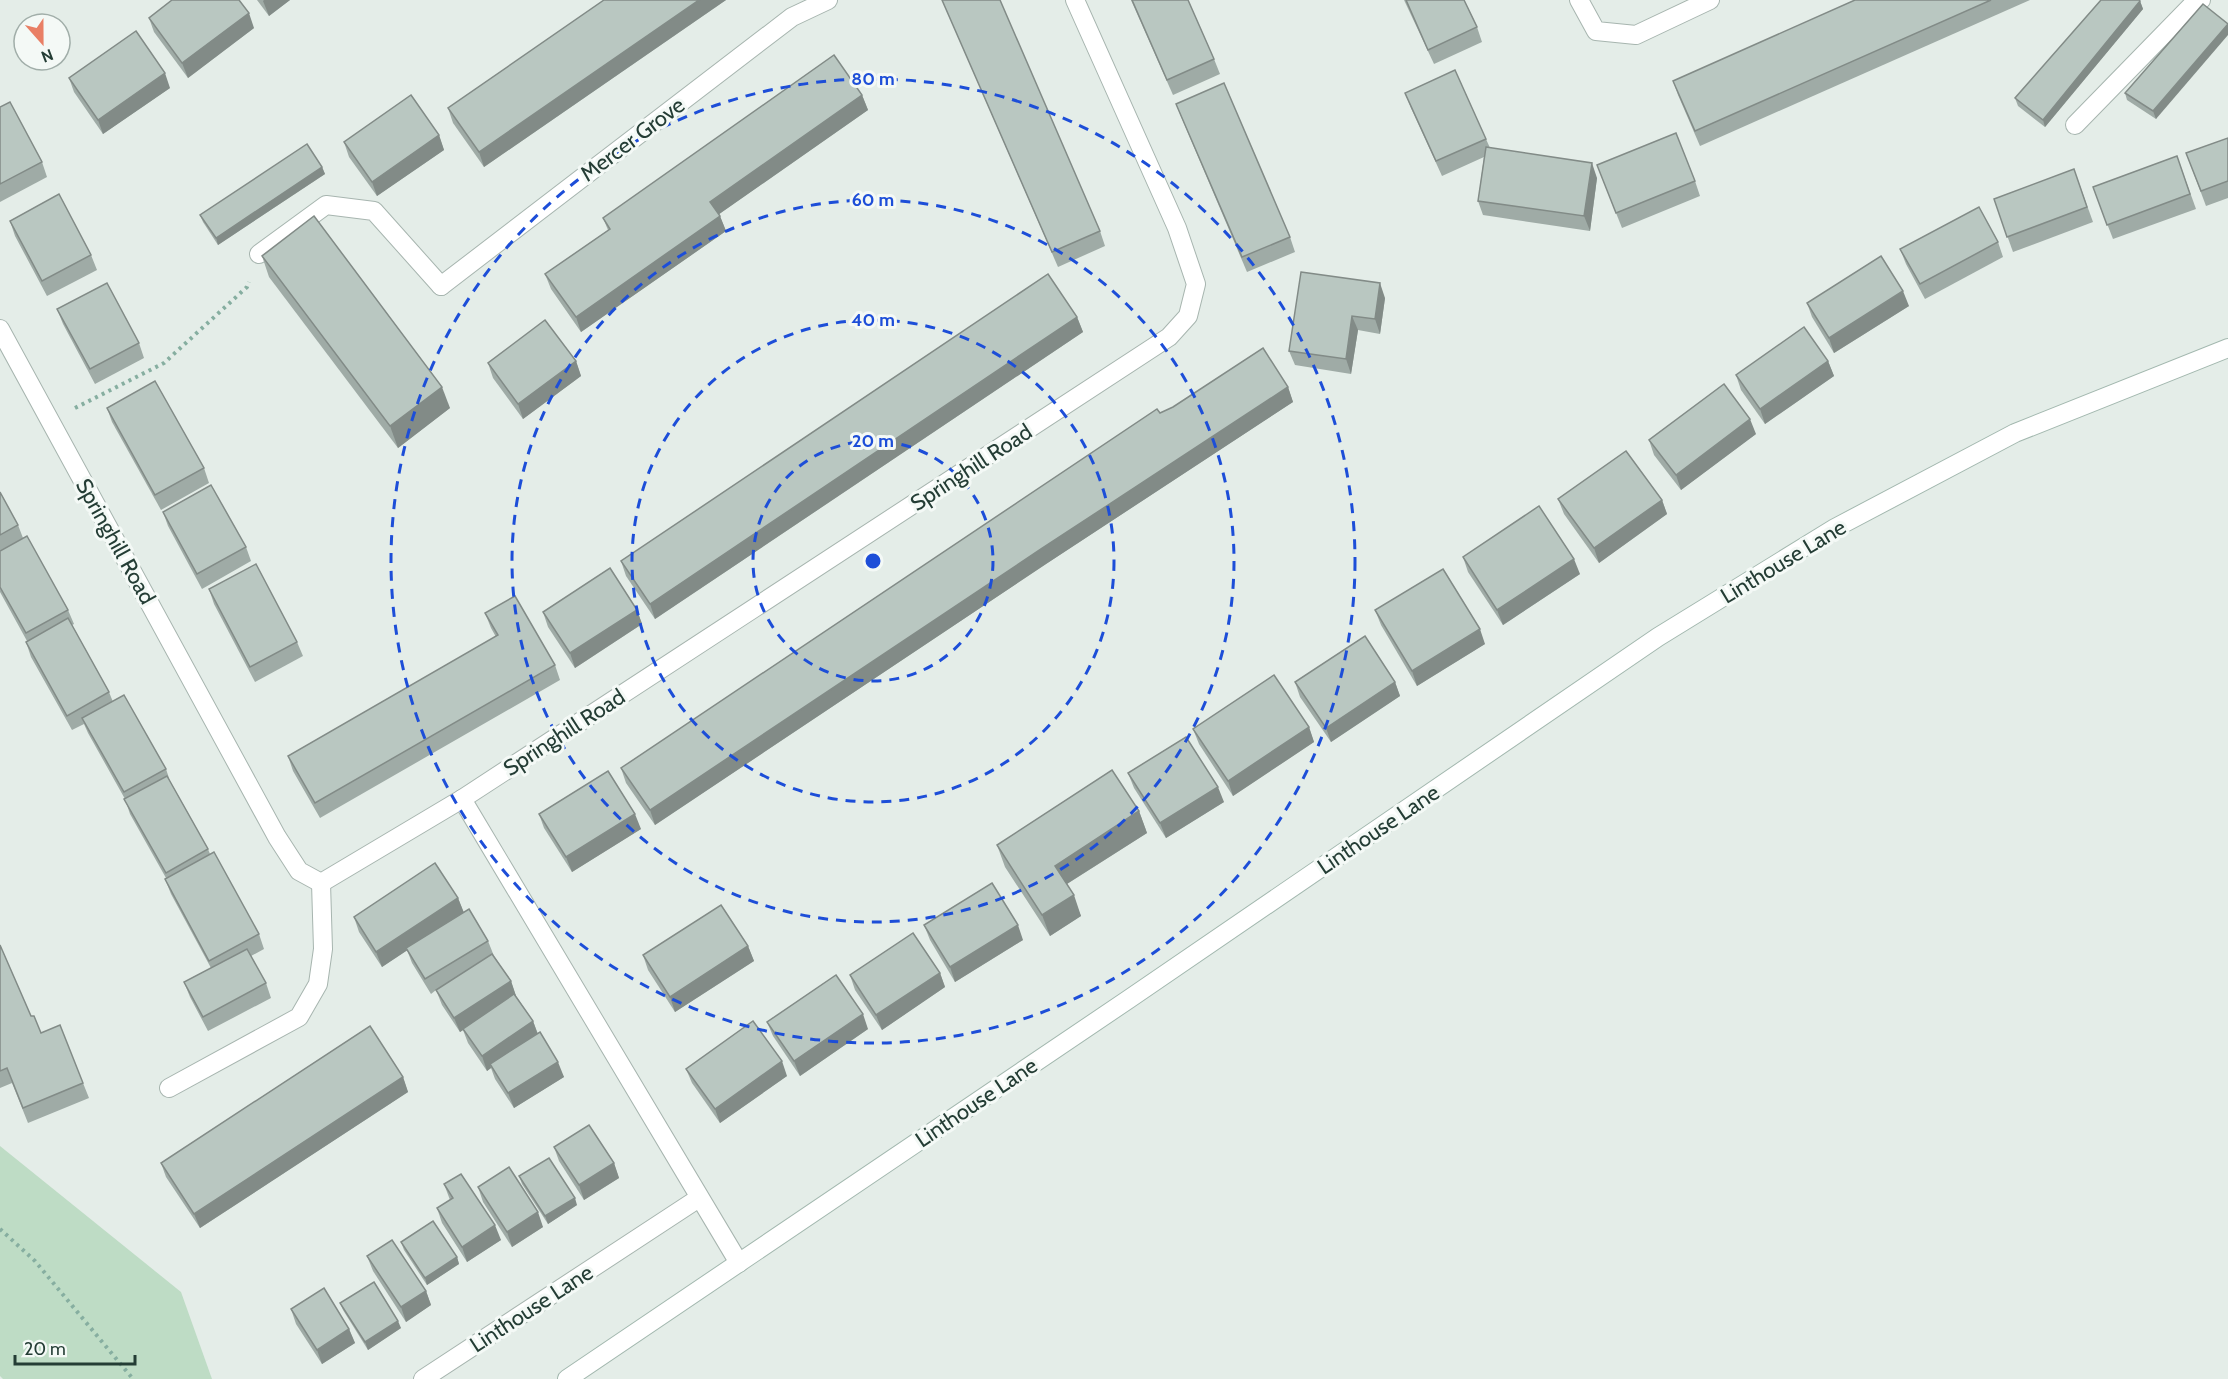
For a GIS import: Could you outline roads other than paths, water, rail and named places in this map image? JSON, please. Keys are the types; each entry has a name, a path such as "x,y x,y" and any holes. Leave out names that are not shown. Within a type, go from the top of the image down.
{"street":[{"name":"Mercer Grove","path":"259,254 326,205 374,211 441,286 792,17 828,0"},
{"name":"Springhill Road","path":"0,329 277,837 299,871 321,883 462,799 1169,338 1188,316 1196,284 1177,228 1075,0"},
{"path":"1579,0 1596,31 1636,34 1710,0"},
{"path":"2075,125 2196,1 2201,0"},
{"name":"Linthouse Lane","path":"567,1379 1658,637 1835,528 2015,433 2228,348"},
{"path":"462,799 739,1263"},
{"path":"169,1088 299,1017 318,984 323,949 321,883"},
{"name":"Linthouse Lane","path":"423,1379 699,1198"}]}
